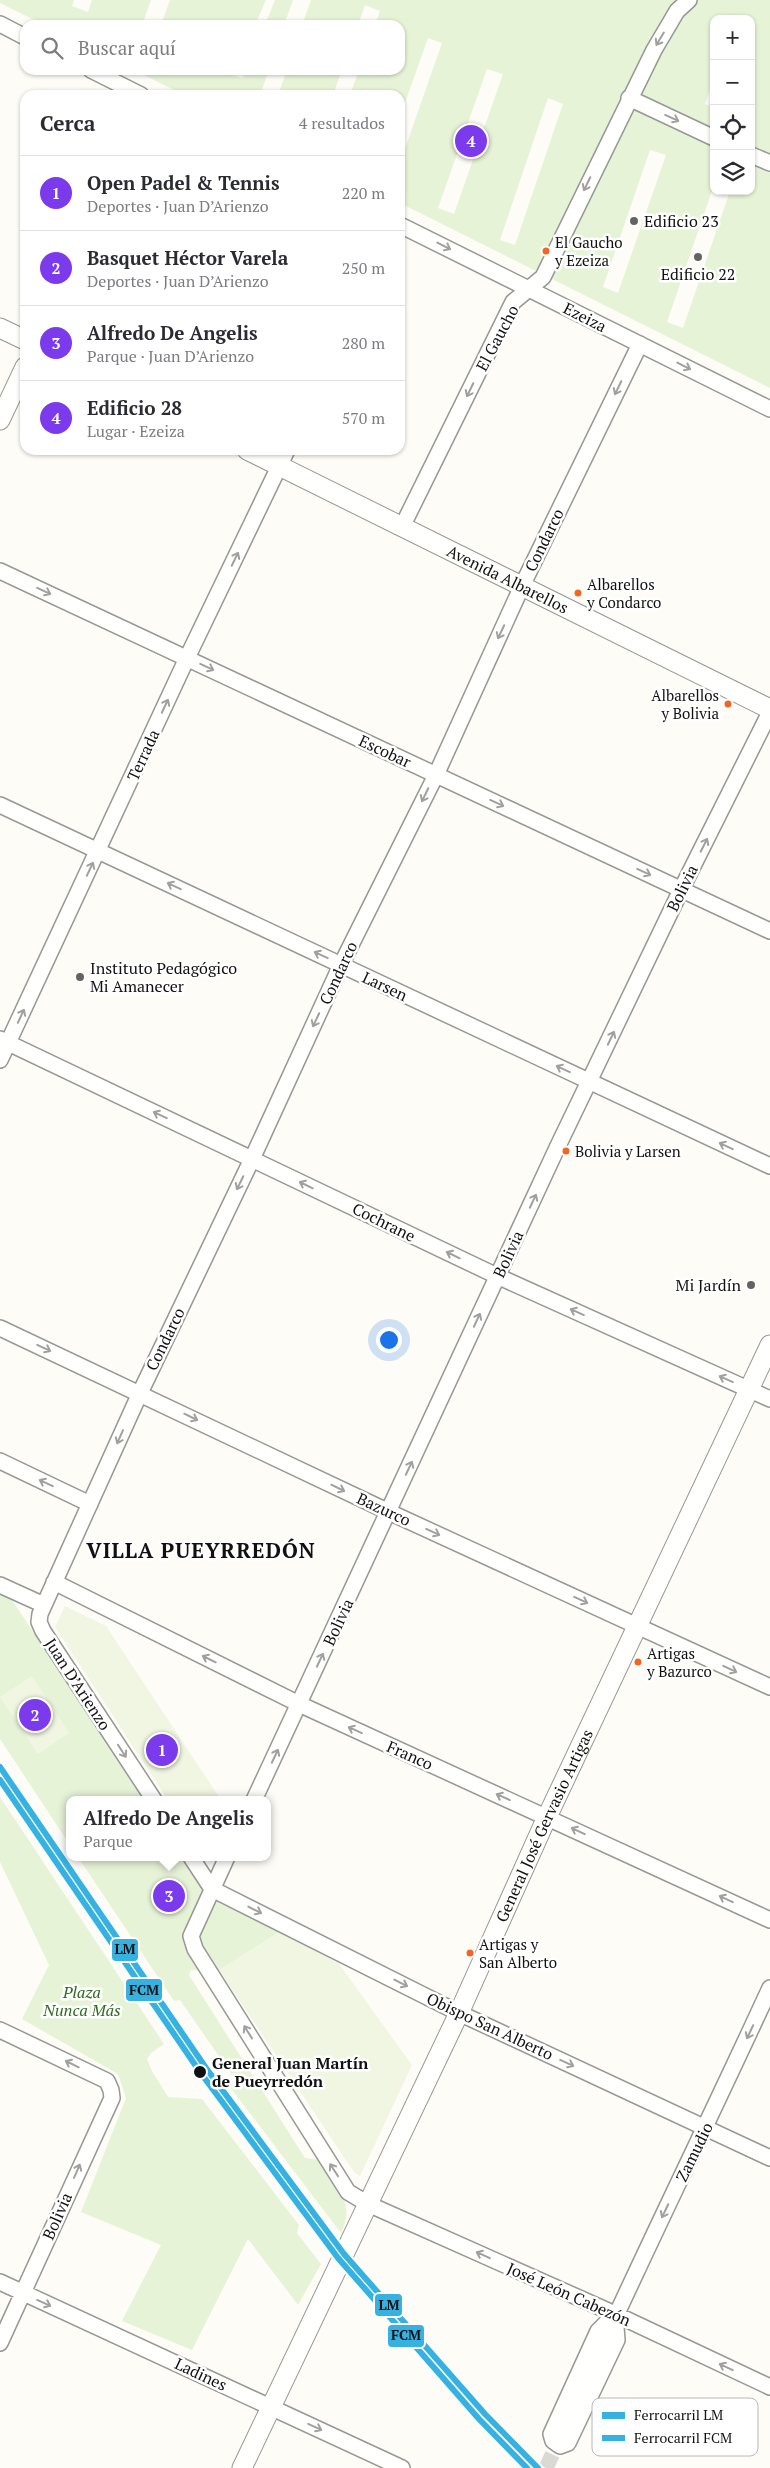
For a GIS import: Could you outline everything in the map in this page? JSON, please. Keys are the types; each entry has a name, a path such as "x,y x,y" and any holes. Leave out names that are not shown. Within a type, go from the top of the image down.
{"street":[{"name":"El Gaucho","path":"402,527 513,302 530,290 543,277 629,98 673,18 689,0"},
{"path":"0,24 20,34"},
{"path":"101,75 131,90"},
{"path":"629,98 710,136"},
{"path":"755,157 770,163"},
{"name":"Ezeiza","path":"405,228 770,409"},
{"path":"0,328 20,338"},
{"name":"Condarco","path":"44,1605 140,1393 252,1159 341,965 436,774 521,588 640,344"},
{"path":"0,420 20,378"},
{"name":"Avenida Albarellos","path":"270,455 284,458 402,527 521,588 770,711"},
{"name":"Terrada","path":"0,1060 4,1041 98,851 187,658 284,458"},
{"name":"Escobar","path":"0,570 770,931"},
{"name":"Bolivia","path":"256,1796 497,1276 681,890 770,711"},
{"name":"Larsen","path":"0,805 770,1166"},
{"name":"Cochrane","path":"4,1041 497,1276 770,1399"},
{"name":"Bazurco","path":"0,1328 389,1512 770,1687"},
{"name":"General José Gervasio Artigas","path":"242,2468 270,2406 460,2013 548,1817 770,1345"},
{"path":"0,1461 90,1504"},
{"name":"Franco","path":"54,1582 300,1704 770,1920"},
{"path":"0,1585 44,1605"},
{"name":"Juan D’Arienzo","path":"44,1605 39,1622 43,1631 151,1796"},
{"path":"194,1861 212,1889"},
{"path":"225,1861 191,1936 195,1948 348,2192 368,2204"},
{"name":"Obispo San Alberto","path":"212,1889 460,2013 770,2158"},
{"name":"Zamudio","path":"561,2436 615,2314 706,2128 770,1988"},
{"name":"Bolivia","path":"0,2030 107,2082 112,2098 0,2343"},
{"name":"José León Cabezón","path":"368,2204 615,2314 770,2387"},
{"name":"Ladines","path":"0,2282 402,2468"},
{"name":"Zamudio","path":"615,2314 617,2340 568,2443 560,2446 553,2441 551,2434 598,2331 615,2314"}],"green space":[{"path":"0,0 74,0 72,6 88,12 92,0 151,0 144,20 34,20 0,3"},
{"path":"170,0 266,0 257,20 163,20"},
{"path":"275,0 293,0 286,20 267,20"},
{"path":"311,0 770,0 770,388 405,206 405,149 442,43 428,38 405,103 405,90 352,90 357,75 405,75 405,20 377,20 380,11 365,5 360,20 304,20","holes":["487,69 503,74 454,214 438,208","548,98 563,104 515,245 500,240","650,150 666,155 618,293 603,287"]},
{"path":"144,75 233,75 242,78 244,75 267,75 262,90 174,90"},
{"path":"285,75 340,75 335,90 280,90"},
{"path":"0,1592 10,1597 142,1796 66,1796 66,1839 0,1739"},
{"path":"65,1606 106,1626 218,1796 165,1796 55,1627"},
{"path":"32,1676 69,1733 38,1754 0,1697"},
{"name":"Plaza Nunca Más","path":"0,1797 164,2044 151,2053 147,2059 168,2097 202,2099 299,2225 297,2233 321,2264 298,2305 248,2239 192,2350 122,2321 161,2245 81,2212 126,2098 118,2074 22,2019 49,1965 0,1862"},
{"path":"81,1861 187,1861 197,1876 202,1888 201,1900 184,1944 201,1971 191,1970 189,1975 305,2158 320,2160 338,2186 345,2203 346,2212 341,2233 230,2087 236,2081 180,2000 174,2001"},
{"path":"214,1899 281,1931 218,1971 205,1950 201,1936 204,1922"},
{"path":"281,1931 339,1964 412,2065 360,2176 354,2172 219,1970"}],"tunnel":[{"path":"546,2468 561,2436"}],"rail line":[{"name":"LM","path":"0,1767 206,2068 344,2254 485,2414 538,2468"},
{"name":"FCM","path":"0,1780 200,2072 338,2258 479,2419 527,2468"}],"place":[{"name":"Edificio 28","path":"471,141"},
{"name":"Edificio 23","path":"634,221"},
{"name":"El Gaucho y Ezeiza","path":"546,251"},
{"name":"Edificio 22","path":"698,257"},
{"name":"Albarellos y Condarco","path":"578,593"},
{"name":"Albarellos y Bolivia","path":"728,704"},
{"name":"Instituto Pedagógico Mi Amanecer","path":"80,977"},
{"name":"Bolivia y Larsen","path":"566,1151"},
{"name":"Mi Jardín","path":"751,1285"},
{"name":"Artigas y Bazurco","path":"638,1662"},
{"name":"Basquet Héctor Varela","path":"35,1715"},
{"name":"Open Padel & Tennis","path":"162,1750"},
{"name":"Alfredo De Angelis","path":"169,1896"},
{"name":"Artigas y San Alberto","path":"470,1953"},
{"name":"General Juan Martín de Pueyrredón","path":"200,2072"}],"district":[{"name":"VILLA PUEYRREDÓN","path":"201,1550"}]}
